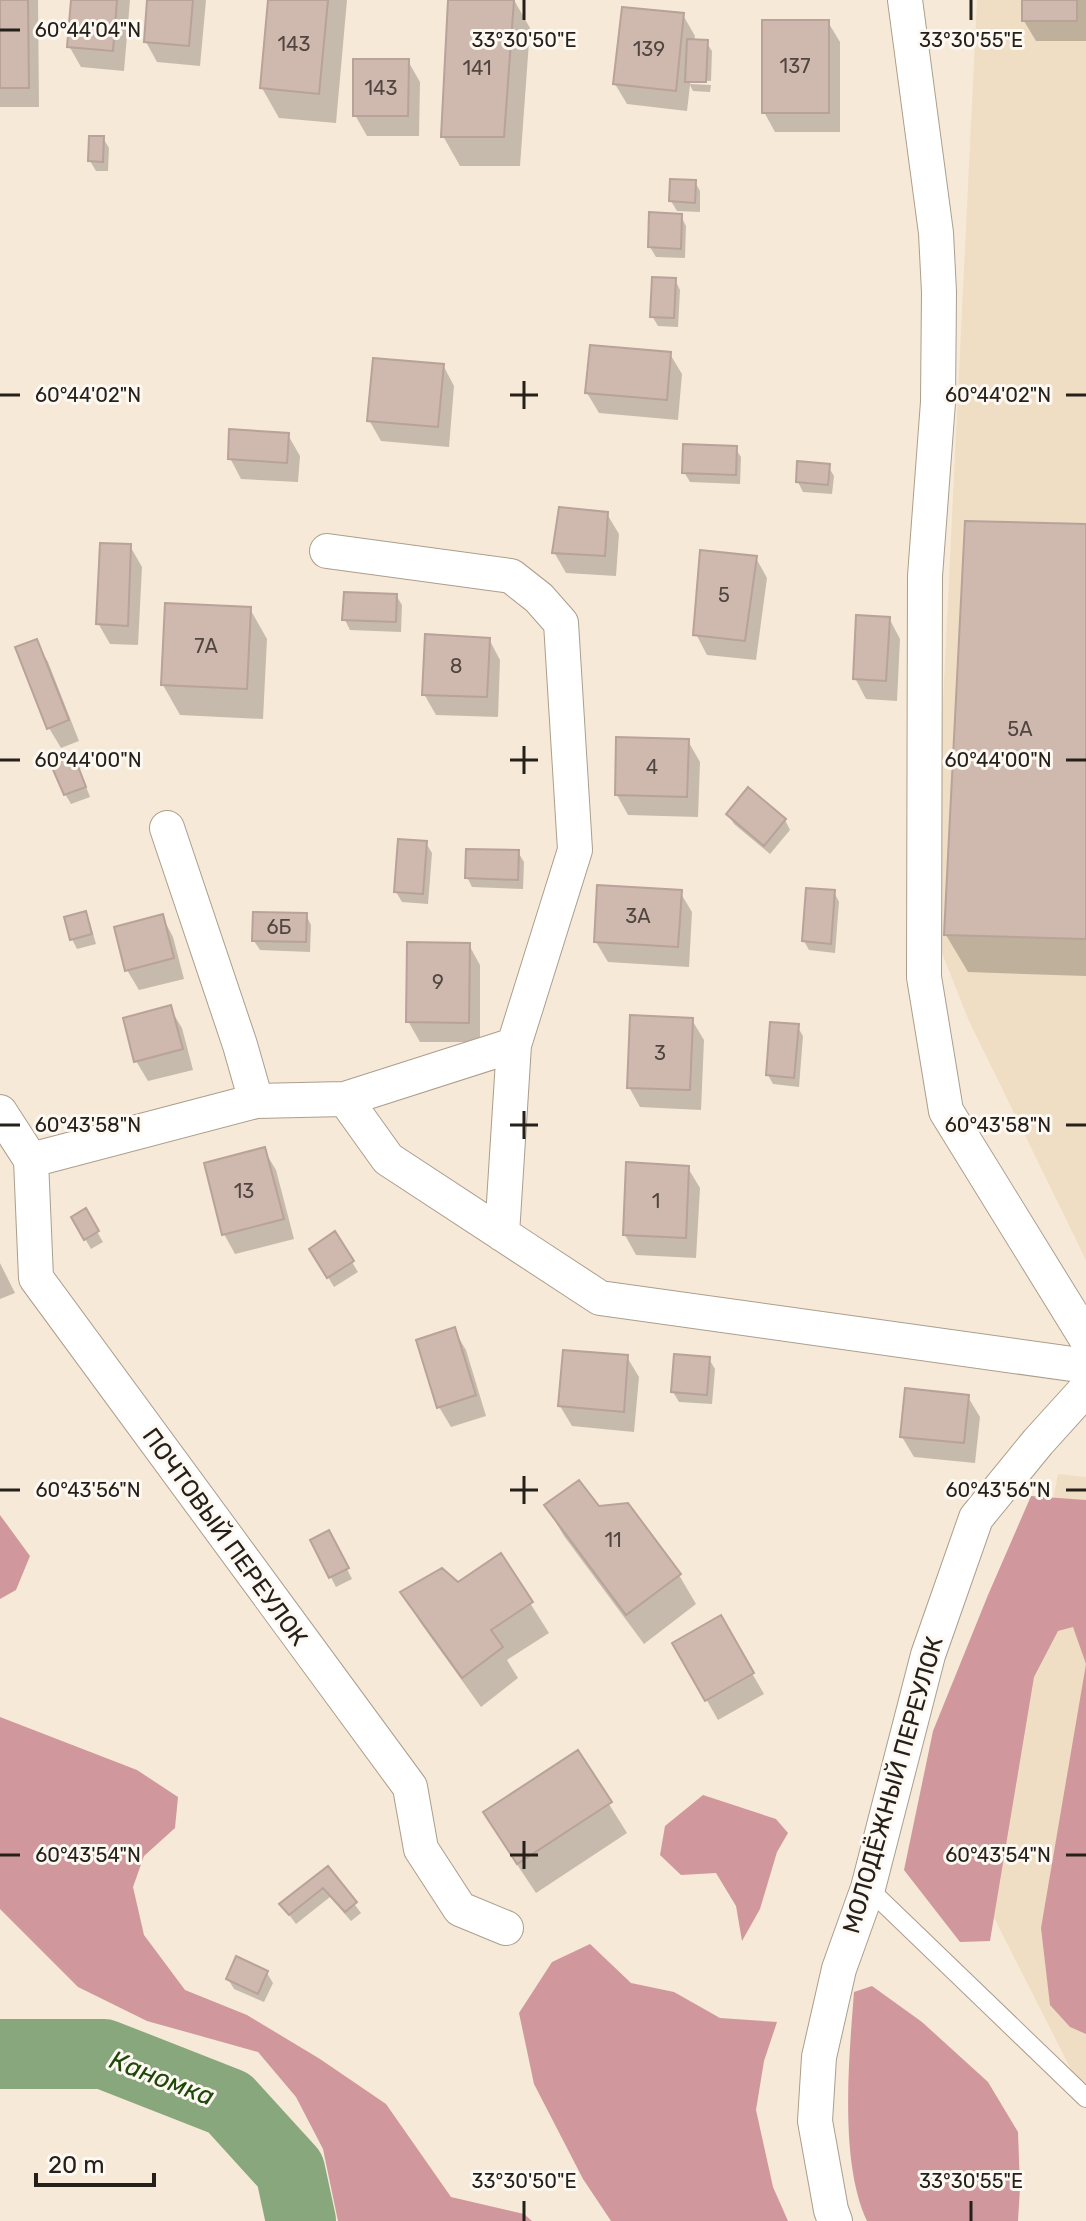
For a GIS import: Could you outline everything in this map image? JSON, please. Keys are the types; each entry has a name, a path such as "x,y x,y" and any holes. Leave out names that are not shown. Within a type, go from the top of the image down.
{"street":[{"path":"905,0 936,233 939,292 938,402 925,576 924,977 946,1111 1086,1338"},
{"path":"327,551 511,576 539,598 561,623 575,850 514,1045 502,1234"},
{"path":"167,828 256,1101"},
{"path":"0,1112 31,1160 256,1101 345,1099 514,1045"},
{"path":"345,1099 388,1159 600,1298 1086,1366"},
{"name":"ПОЧТОВЫЙ ПЕРЕУЛОК","path":"31,1160 36,1278 410,1787 421,1849 460,1909 506,1928"},
{"name":"МОЛОДЁЖНЫЙ ПЕРЕУЛОК","path":"835,2221 815,2121 819,2057 839,1969 868,1888 928,1655 976,1518 1086,1389"}],"lane":[{"path":"868,1888 1086,2098"}],"shaded area":[{"path":"977,0 1086,0 1086,1260 969,1021 936,938 943,703"},
{"path":"1058,1474 1086,1477 1086,2099 978,1886"},
{"path":"1031,1496 1086,1500 1086,1664 1073,1627 1058,1631 1034,1677 990,1941 960,1942 904,1870 933,1731"},
{"path":"0,1515 30,1556 16,1590 0,1599"},
{"path":"1086,1664 1086,2034 1070,2027 1050,2005 1041,1928"},
{"path":"0,1717 137,1770 178,1797 175,1828 144,1856 133,1887 144,1935 185,1990 247,2015 386,2104 451,2197 524,2214 532,2221 338,2221 323,2149 296,2097 258,2052 147,2021 78,1987 0,1909"},
{"path":"703,1795 776,1819 788,1833 777,1852 760,1909 742,1941 736,1906 716,1873 681,1875 660,1855 665,1826"},
{"path":"590,1944 631,1983 674,1992 720,2018 777,2022 764,2061 756,2110 773,2187 788,2221 611,2221 583,2179 534,2084 519,2013 552,1962"},
{"path":"872,1986 922,2022 988,2082 1018,2132 1018,2221 867,2221 852,2169 848,2109 854,1992"}],"building":[{"path":"0,0 28,0 29,88 0,88"},
{"path":"71,0 117,0 113,51 67,47"},
{"path":"147,0 193,0 189,46 144,42"},
{"path":"268,0 328,0 319,94 260,88"},
{"path":"448,0 514,0 504,137 441,137"},
{"path":"1022,0 1077,0 1077,21 1022,21"},
{"path":"622,7 684,13 676,91 613,84"},
{"path":"762,20 829,20 829,113 762,113"},
{"path":"687,39 708,40 706,82 685,82"},
{"path":"353,59 409,59 408,116 353,116"},
{"path":"89,136 104,136 103,162 88,161"},
{"path":"670,179 696,180 695,203 669,201"},
{"path":"649,212 682,214 681,249 648,247"},
{"path":"652,277 676,278 674,318 650,317"},
{"path":"590,345 671,352 667,400 585,393"},
{"path":"373,358 444,364 438,427 367,421"},
{"path":"229,429 289,433 287,463 228,459"},
{"path":"683,444 737,446 736,475 682,473"},
{"path":"797,461 830,464 828,485 796,482"},
{"path":"559,507 608,512 605,556 552,553"},
{"path":"965,521 1086,524 1086,939 944,935"},
{"path":"100,543 131,544 128,626 96,624"},
{"path":"700,550 757,556 745,641 693,635"},
{"path":"344,592 397,594 396,622 342,620"},
{"path":"165,603 251,607 247,689 161,685"},
{"path":"856,615 890,617 886,681 853,679"},
{"path":"425,634 490,638 487,697 422,695"},
{"path":"37,639 69,720 47,729 15,647"},
{"path":"616,737 689,739 687,797 615,795"},
{"path":"74,756 86,787 64,795 51,765"},
{"path":"748,787 786,819 764,846 726,814"},
{"path":"398,839 427,841 423,894 394,892"},
{"path":"466,849 519,850 518,880 465,878"},
{"path":"597,885 682,890 678,947 594,942"},
{"path":"806,888 835,890 831,944 802,941"},
{"path":"86,911 92,934 70,940 64,917"},
{"path":"253,912 307,913 306,942 252,941"},
{"path":"163,914 174,958 125,971 114,927"},
{"path":"407,942 470,943 469,1023 406,1022"},
{"path":"171,1005 183,1049 134,1062 123,1018"},
{"path":"630,1015 693,1018 690,1090 627,1088"},
{"path":"770,1022 799,1024 794,1078 766,1075"},
{"path":"265,1147 284,1219 222,1235 204,1163"},
{"path":"626,1162 689,1166 686,1238 623,1235"},
{"path":"86,1208 99,1231 84,1240 71,1217"},
{"path":"335,1231 354,1261 327,1278 309,1249"},
{"path":"455,1327 476,1395 437,1408 416,1340"},
{"path":"563,1350 628,1355 624,1412 558,1406"},
{"path":"674,1354 710,1357 707,1395 671,1392"},
{"path":"905,1388 969,1395 964,1443 900,1437"},
{"path":"579,1480 599,1506 628,1503 681,1574 626,1615 544,1505"},
{"path":"329,1530 349,1568 329,1578 310,1540"},
{"path":"501,1553 533,1602 491,1630 503,1647 462,1678 400,1592 442,1568 458,1582"},
{"path":"721,1615 754,1673 705,1701 672,1643"},
{"path":"578,1750 612,1802 517,1864 483,1812"},
{"path":"328,1866 357,1902 345,1912 323,1888 289,1915 279,1904"},
{"path":"236,1956 268,1971 258,1994 226,1979"}],"waterway":[{"name":"Каномка","path":"0,2054 104,2054 229,2103 290,2170 301,2221"}]}
